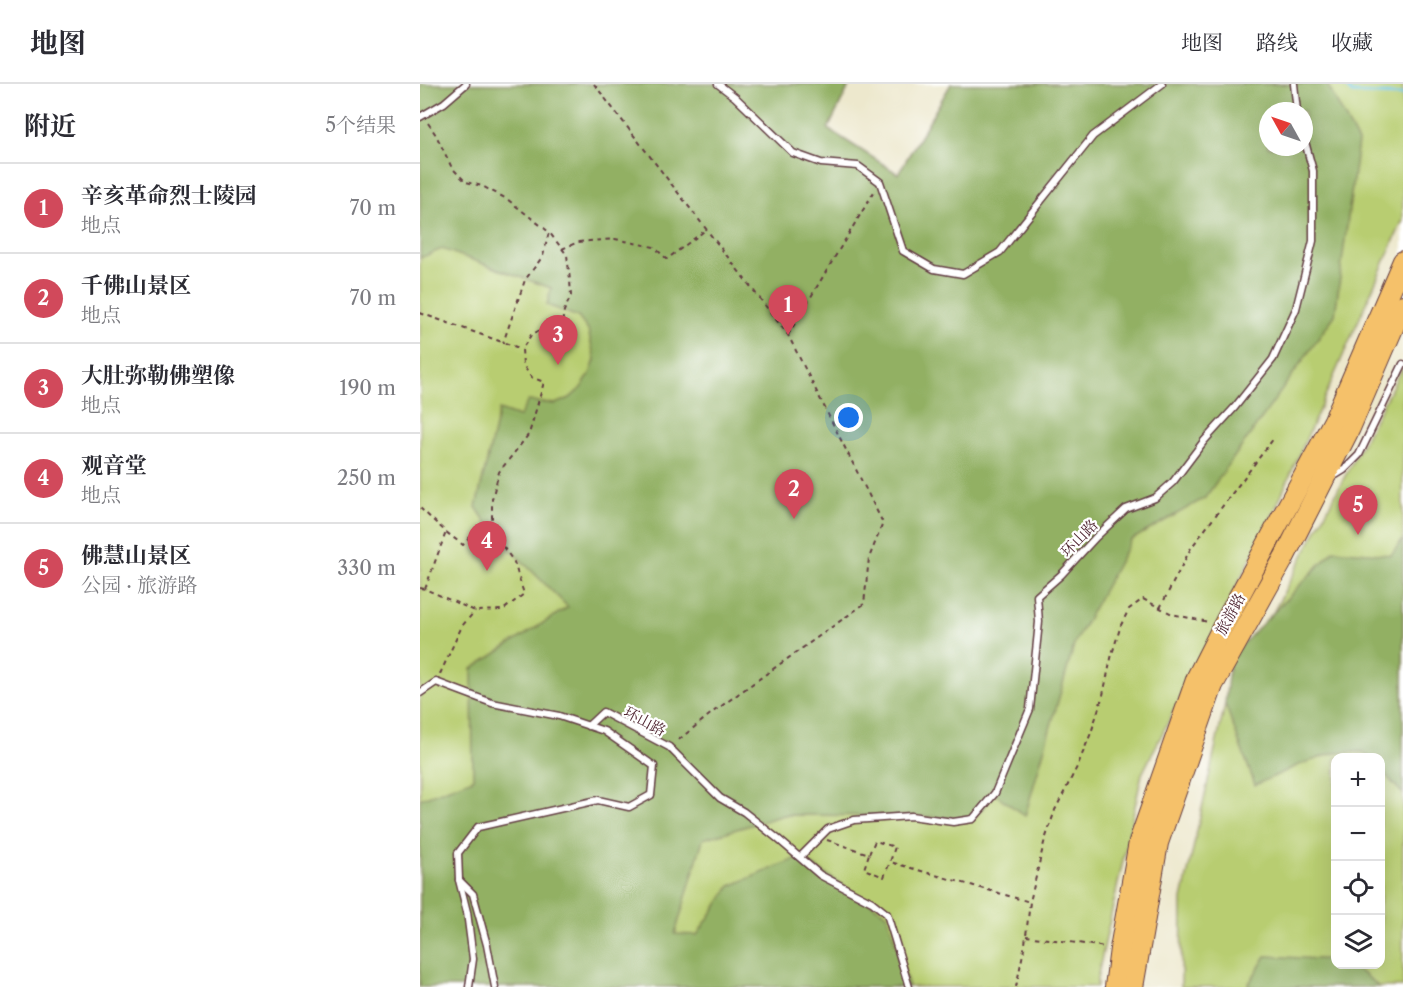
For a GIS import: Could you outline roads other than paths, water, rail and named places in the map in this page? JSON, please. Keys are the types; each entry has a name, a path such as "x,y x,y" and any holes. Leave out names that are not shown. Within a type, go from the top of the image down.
{"main road":[{"name":"旅游路","path":"1115,987 1139,842 1197,677 1334,420 1403,261"},
{"name":"旅游路","path":"1133,987 1158,843 1213,685 1284,558 1350,428 1403,306"}],"lane":[{"path":"422,116 444,103 466,84"},
{"path":"718,84 735,97 792,153 821,163 858,166 880,182 903,251 934,269 963,274 1000,252 1093,136 1161,84"},
{"path":"1294,84 1296,102"},
{"name":"环山路","path":"800,857 828,829 854,820 911,816 953,822 974,819 995,793 1030,709 1039,622 1037,596 1126,509 1155,498 1173,482 1204,441 1273,359 1296,309 1313,241 1313,171 1309,156"},
{"path":"1321,485 1344,470 1359,455 1403,364"},
{"name":"环山路","path":"420,693 436,682 492,703 559,716 604,731 654,766 651,795 628,807 598,800 478,827 458,853 459,880"},
{"name":"环山路","path":"588,726 603,712 669,747 720,798 744,812 820,875 873,902 887,914 909,987"},
{"path":"459,880 467,912 473,959 469,987"},
{"path":"459,880 473,894 487,945 495,987"}],"waterway":[{"path":"1344,84 1352,93 1403,95"}],"place":[{"name":"辛亥革命烈士陵园","path":"788,335"},
{"name":"大肚弥勒佛塑像","path":"558,365"},
{"name":"千佛山景区","path":"794,519"},
{"name":"佛慧山景区","path":"1358,535"},
{"name":"观音堂","path":"487,571"}]}
